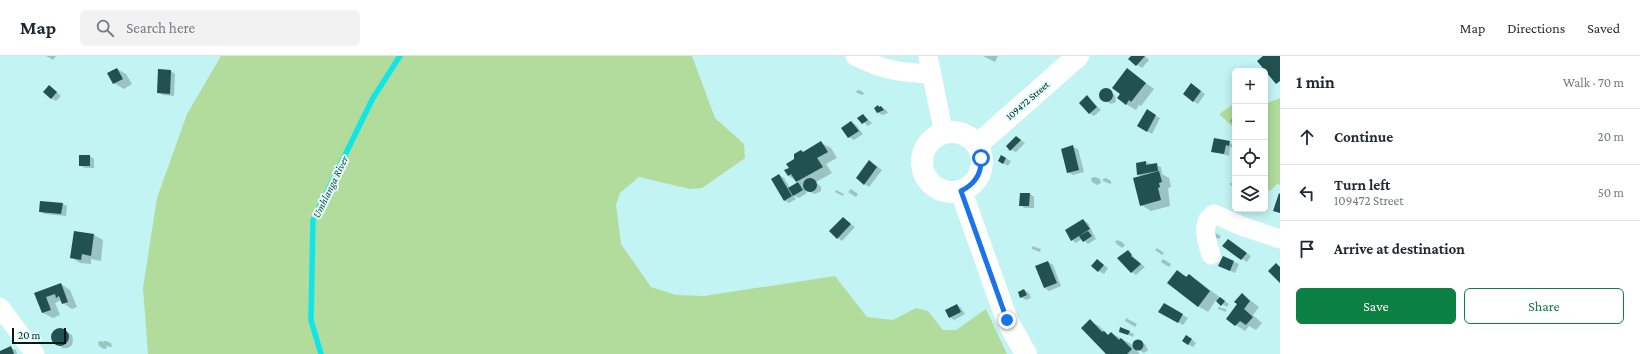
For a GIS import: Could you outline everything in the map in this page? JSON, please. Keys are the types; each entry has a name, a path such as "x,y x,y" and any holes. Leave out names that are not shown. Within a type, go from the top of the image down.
{"street":[{"path":"855,56 883,69 907,73 932,74"},
{"path":"928,56 944,134"},
{"name":"109472 Street","path":"977,145 1078,56"},
{"path":"944,134 960,134 977,145 981,158 979,175 975,182 961,191 952,192 936,188 925,175 923,167 925,150 930,143 944,134"},
{"path":"961,191 1007,320 1026,354"},
{"path":"1211,255 1206,231 1207,222 1210,216 1214,214 1280,239"},
{"path":"0,308 35,354"}],"green space":[{"path":"221,56 692,56 715,118 744,144 745,158 702,188 690,189 639,177 620,193 616,205 621,244 651,287 676,295 704,296 835,276 867,317 893,320 916,308 928,311 943,330 956,330 986,309 1007,354 148,354 143,288 157,198 187,114"},
{"path":"1280,98 1280,185 1277,184 1270,191 1268,190 1268,103"},
{"path":"1232,105 1232,126 1219,114"}],"building":[{"path":"1131,56 1145,56 1136,66 1128,59"},
{"path":"1263,56 1280,56 1280,81 1276,84 1268,74 1268,68 1263,68 1257,61"},
{"path":"117,68 123,79 113,84 107,73"},
{"path":"1127,68 1146,83 1131,102 1129,100 1126,105 1117,98 1120,94 1112,88"},
{"path":"158,69 171,70 170,94 157,93"},
{"path":"1191,83 1201,91 1193,102 1183,94"},
{"path":"49,85 57,92 51,99 43,92"},
{"path":"1106,88 1111,90 1113,95 1111,100 1106,102 1101,100 1099,95 1101,90"},
{"path":"1087,95 1097,107 1089,114 1079,103"},
{"path":"878,105 884,110 877,113 874,108"},
{"path":"1147,109 1156,115 1147,132 1137,126"},
{"path":"863,114 868,120 862,124 857,118"},
{"path":"851,121 859,131 848,138 841,128"},
{"path":"1016,136 1021,140 1010,151 1006,146"},
{"path":"1214,138 1230,141 1229,146 1226,145 1224,154 1211,152"},
{"path":"821,141 828,152 817,158 823,167 796,182 791,174 788,176 784,170 789,168 786,164 794,159 794,154 801,150 803,152"},
{"path":"1073,145 1079,170 1067,173 1061,149"},
{"path":"79,155 90,155 90,166 79,166"},
{"path":"1001,155 1006,158 1003,164 998,161"},
{"path":"869,160 877,167 864,185 856,178"},
{"path":"1146,161 1146,165 1157,163 1158,171 1137,175 1136,163"},
{"path":"1159,171 1162,182 1159,183 1160,187 1158,188 1161,200 1140,206 1133,178"},
{"path":"779,174 792,196 784,201 771,179"},
{"path":"807,178 813,178 817,182 817,188 813,192 807,192 803,188 803,182"},
{"path":"798,182 803,190 793,196 788,188"},
{"path":"1020,193 1030,193 1029,206 1019,206"},
{"path":"1279,193 1280,194 1280,213 1273,211"},
{"path":"40,201 63,203 61,214 39,212"},
{"path":"843,217 851,224 837,239 829,231"},
{"path":"1083,219 1090,229 1071,241 1065,230"},
{"path":"74,231 94,234 91,256 82,254 81,260 70,258"},
{"path":"1088,231 1092,236 1083,242 1079,236"},
{"path":"1228,239 1247,253 1241,260 1222,246"},
{"path":"1128,250 1132,255 1131,256 1141,264 1131,273 1117,258"},
{"path":"1223,256 1234,261 1230,271 1218,266"},
{"path":"1097,259 1104,265 1098,272 1091,266"},
{"path":"1048,261 1057,283 1044,288 1035,266"},
{"path":"1276,263 1280,267 1280,283 1268,271"},
{"path":"1177,270 1186,277 1189,274 1210,291 1198,307 1167,283"},
{"path":"61,283 68,302 62,304 59,296 56,298 55,294 46,297 51,310 42,313 34,293"},
{"path":"1024,289 1027,295 1020,298 1018,292"},
{"path":"1242,293 1250,301 1244,309 1253,317 1246,325 1240,321 1235,326 1226,319 1237,304 1234,302"},
{"path":"1220,297 1225,301 1221,306 1216,301"},
{"path":"1164,303 1183,314 1178,323 1158,312"},
{"path":"957,304 961,312 949,318 945,310"},
{"path":"1090,319 1102,332 1104,331 1108,335 1111,332 1119,340 1121,338 1132,349 1127,354 1106,354 1081,328"},
{"path":"1120,327 1130,331 1128,335 1119,332"},
{"path":"60,328 66,331 69,337 66,343 60,346 54,343 51,337 54,331"},
{"path":"1186,335 1192,339 1188,345 1182,341"},
{"path":"1136,340 1140,340 1142,341 1142,349 1136,350 1133,347 1133,343"},
{"path":"11,346 14,354 0,354 0,351"}],"waterway":[{"name":"Umhlanga River","path":"321,354 311,320 313,220 373,98 400,56"}],"route":[{"path":"981,158 981,167 975,182 961,191 1007,320"}]}
